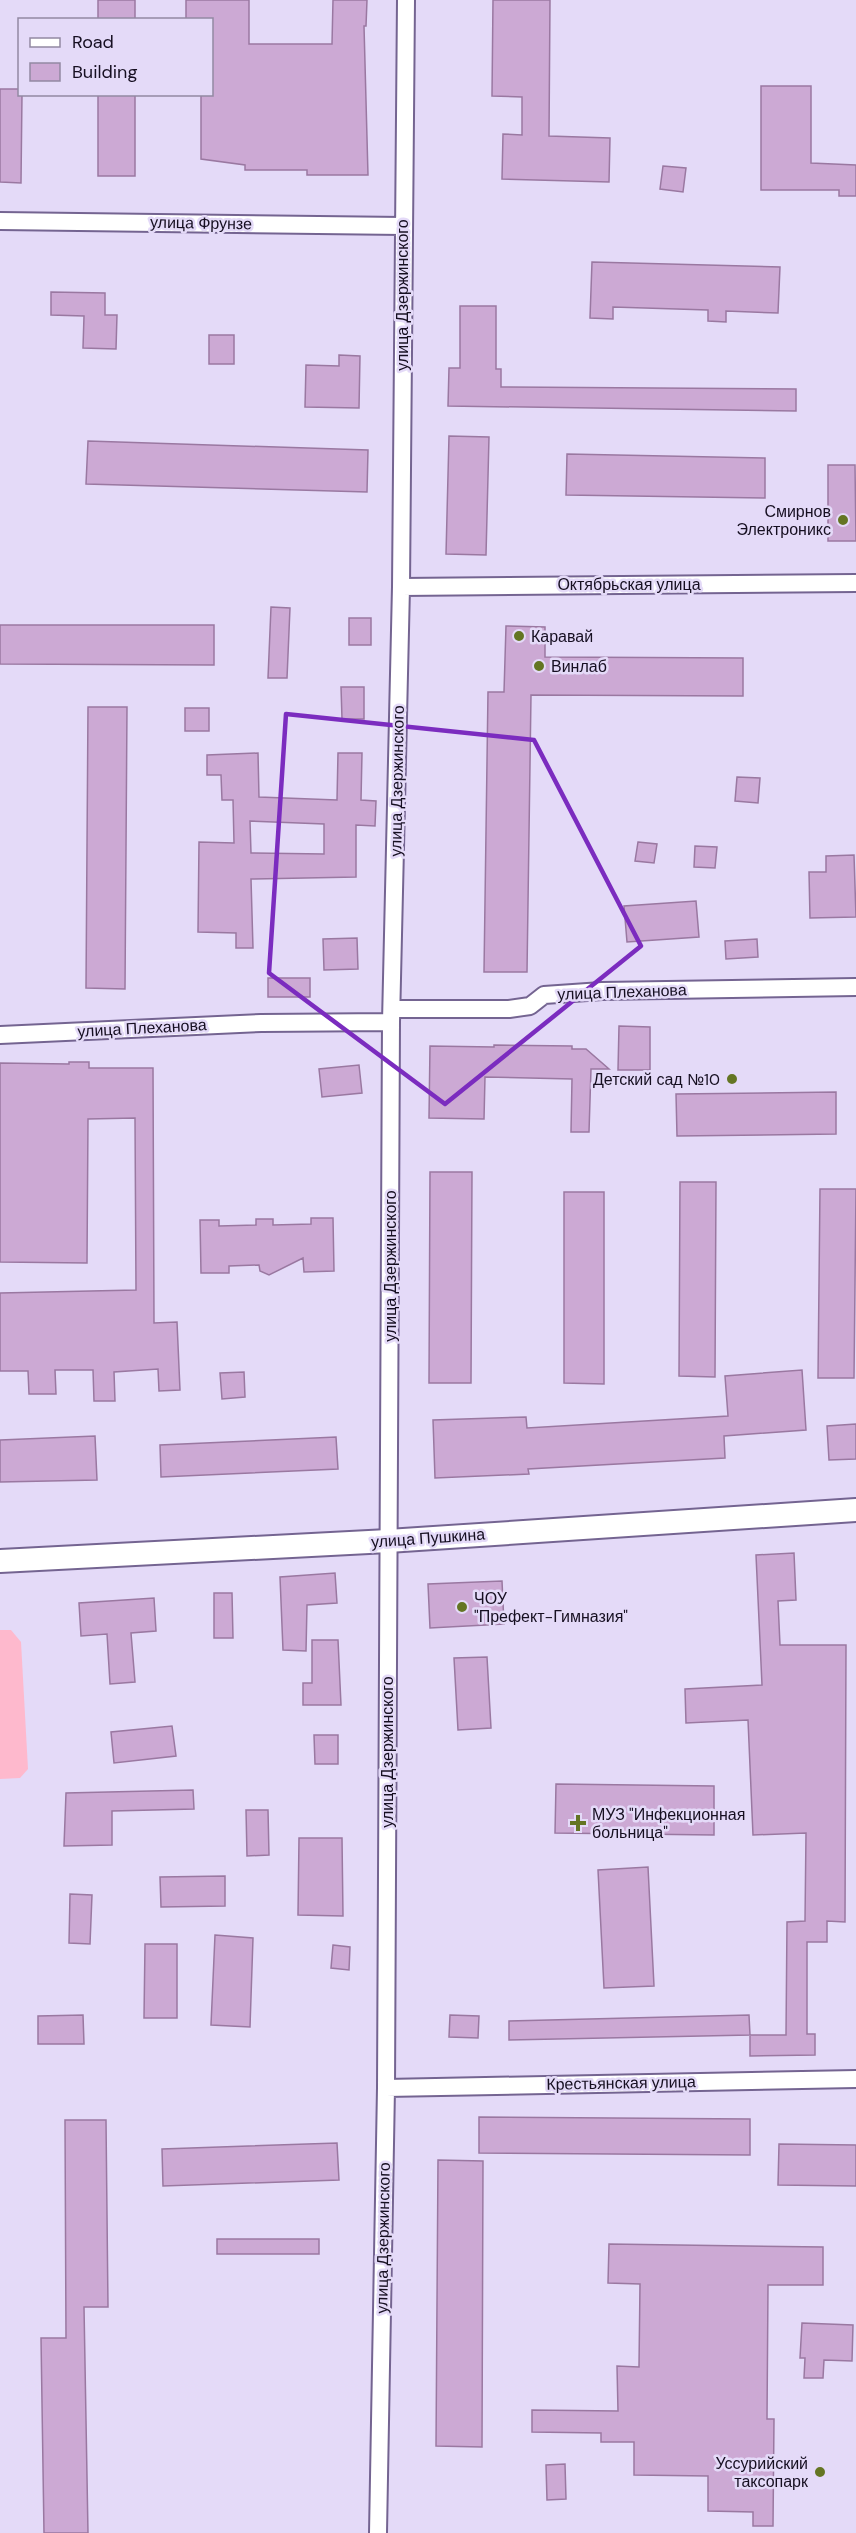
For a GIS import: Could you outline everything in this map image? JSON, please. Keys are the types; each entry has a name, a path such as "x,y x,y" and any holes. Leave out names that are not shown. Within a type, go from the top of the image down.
{"main road":[{"name":"улица Пушкина","path":"0,1561 388,1541 856,1510"}],"street":[{"name":"улица Дзержинского","path":"378,2533 386,2088 391,1015 401,587 406,0"},
{"name":"улица Фрунзе","path":"0,221 403,226"},
{"name":"Октябрьская улица","path":"401,587 856,583"},
{"name":"улица Плеханова","path":"0,1035 508,1009 530,1006 544,995 602,991 856,987"},
{"name":"Крестьянская улица","path":"386,2088 856,2079"}],"highlighted area":[{"path":"286,714 534,740 641,946 445,1104 269,973"}],"shaded area":[{"path":"0,1630 11,1630 21,1642 28,1769 20,1778 0,1779"}],"building":[{"path":"98,0 135,0 135,18 98,18"},
{"path":"186,0 249,0 249,44 332,44 333,0 367,0 366,26 364,26 368,175 307,175 307,170 245,170 245,165 201,159 201,96 213,96 213,18 186,18"},
{"path":"493,0 550,0 549,136 610,138 609,182 502,179 503,134 522,135 522,97 492,96"},
{"path":"761,86 811,86 811,163 856,165 856,196 839,196 839,190 761,190"},
{"path":"0,89 18,89 18,96 22,96 21,183 0,182"},
{"path":"98,96 135,96 135,176 98,176"},
{"path":"663,166 686,168 683,192 660,189"},
{"path":"592,262 780,267 778,313 726,311 726,322 708,321 708,310 613,307 613,319 590,318"},
{"path":"51,292 105,293 105,315 117,315 116,349 83,348 84,316 51,315"},
{"path":"460,306 496,306 496,369 501,369 501,387 796,389 796,411 448,406 449,368 460,368"},
{"path":"209,335 234,335 234,364 209,364"},
{"path":"339,355 360,356 359,408 305,407 306,365 339,366"},
{"path":"449,436 489,437 486,555 446,554"},
{"path":"88,441 368,450 367,492 86,484"},
{"path":"567,454 765,458 765,498 566,495"},
{"path":"828,465 855,465 856,541 828,541"},
{"path":"271,607 290,608 287,678 268,678"},
{"path":"349,618 371,618 371,645 349,645"},
{"path":"0,625 214,625 214,665 0,664"},
{"path":"506,626 545,627 545,657 743,658 743,696 531,695 527,972 484,972 488,692 504,692"},
{"path":"341,687 364,687 364,719 342,719"},
{"path":"88,707 127,707 125,989 86,988"},
{"path":"185,708 209,708 209,731 185,731"},
{"path":"258,753 259,797 337,800 338,753 362,753 361,800 376,801 375,826 356,825 356,877 251,879 253,948 236,948 236,933 198,932 199,842 234,843 233,800 222,800 221,775 207,775 207,755","holes":["250,821 324,824 324,854 251,853"]},
{"path":"737,777 760,778 758,803 735,801"},
{"path":"638,842 657,844 654,863 635,861"},
{"path":"695,846 717,847 715,868 694,867"},
{"path":"854,855 856,917 810,918 809,872 826,872 826,856"},
{"path":"696,901 699,937 627,942 624,906"},
{"path":"357,938 358,969 324,970 323,939"},
{"path":"757,939 758,957 726,959 725,941"},
{"path":"268,978 310,978 310,997 268,997"},
{"path":"619,1026 650,1027 650,1070 618,1070"},
{"path":"494,1045 572,1046 572,1049 586,1049 609,1069 591,1069 589,1132 571,1132 572,1079 485,1077 484,1119 429,1118 430,1046 494,1047"},
{"path":"69,1062 89,1062 89,1068 153,1068 154,1323 177,1322 180,1390 159,1391 158,1369 114,1372 115,1401 94,1401 93,1370 55,1370 56,1394 29,1394 28,1371 0,1371 0,1293 136,1290 135,1118 88,1119 87,1263 0,1262 0,1063 69,1064"},
{"path":"359,1065 362,1093 322,1097 319,1069"},
{"path":"836,1092 836,1134 677,1136 676,1094"},
{"path":"430,1172 472,1172 471,1383 429,1383"},
{"path":"680,1182 716,1182 715,1377 679,1376"},
{"path":"820,1189 856,1189 854,1378 818,1378"},
{"path":"564,1192 604,1192 604,1384 564,1383"},
{"path":"311,1218 333,1218 334,1271 304,1272 303,1258 269,1275 260,1271 259,1265 229,1266 229,1273 201,1273 200,1220 219,1220 219,1226 256,1225 256,1219 273,1219 273,1225 311,1224"},
{"path":"802,1370 806,1430 724,1436 725,1458 528,1469 529,1474 435,1478 433,1420 526,1417 527,1428 728,1416 725,1376"},
{"path":"244,1372 245,1397 222,1399 220,1373"},
{"path":"856,1424 856,1459 829,1460 827,1426"},
{"path":"95,1436 97,1480 0,1482 0,1440"},
{"path":"336,1437 338,1469 161,1477 160,1445"},
{"path":"794,1553 796,1600 778,1601 780,1645 846,1645 845,1922 827,1921 827,1942 807,1942 807,2034 815,2034 815,2055 750,2056 750,2035 786,2035 787,1922 805,1921 806,1833 753,1835 748,1720 686,1723 685,1689 762,1685 756,1555"},
{"path":"335,1573 337,1603 307,1605 306,1651 283,1650 280,1577"},
{"path":"502,1581 504,1624 430,1628 428,1584"},
{"path":"214,1593 232,1593 233,1638 214,1638"},
{"path":"154,1598 156,1631 131,1633 135,1682 110,1684 107,1634 81,1636 79,1603"},
{"path":"312,1640 338,1640 341,1705 303,1705 303,1683 312,1683"},
{"path":"487,1657 491,1728 458,1730 454,1658"},
{"path":"172,1726 176,1756 114,1763 111,1732"},
{"path":"314,1735 338,1735 338,1764 315,1764"},
{"path":"556,1784 714,1786 714,1835 555,1833"},
{"path":"193,1790 194,1809 112,1811 112,1845 64,1846 66,1793"},
{"path":"246,1810 268,1810 269,1855 247,1856"},
{"path":"299,1838 342,1838 343,1916 298,1915"},
{"path":"648,1867 654,1986 604,1988 598,1870"},
{"path":"225,1876 225,1906 161,1907 160,1877"},
{"path":"70,1894 92,1895 90,1944 69,1943"},
{"path":"215,1935 253,1938 250,2027 211,2025"},
{"path":"145,1944 177,1944 177,2018 144,2018"},
{"path":"333,1945 350,1947 349,1970 331,1968"},
{"path":"83,2015 84,2044 38,2044 38,2016"},
{"path":"450,2015 479,2016 478,2038 449,2037"},
{"path":"749,2015 750,2035 509,2040 509,2021"},
{"path":"479,2117 750,2119 750,2155 479,2153"},
{"path":"65,2120 106,2120 108,2307 84,2307 88,2533 44,2533 41,2338 66,2338"},
{"path":"337,2143 339,2180 163,2186 162,2149"},
{"path":"779,2144 856,2145 856,2186 778,2185"},
{"path":"438,2160 483,2161 482,2447 436,2446"},
{"path":"217,2239 319,2239 319,2254 217,2254"},
{"path":"609,2244 823,2247 823,2285 768,2285 767,2419 774,2419 773,2526 753,2526 753,2512 708,2511 708,2476 634,2475 634,2442 601,2442 601,2433 532,2432 532,2410 618,2411 617,2366 639,2367 640,2284 608,2283"},
{"path":"802,2323 853,2325 852,2361 824,2360 823,2378 804,2378 805,2358 800,2358"},
{"path":"565,2464 566,2499 547,2500 546,2465"}],"place":[{"name":"Смирнов Электроникс","path":"843,520"},
{"name":"Каравай","path":"519,636"},
{"name":"Винлаб","path":"539,666"},
{"name":"Детский сад №10","path":"732,1079"},
{"name":"ЧОУ \"Префект-Гимназия\"","path":"462,1607"},
{"name":"МУЗ \"Инфекционная больница\"","path":"578,1823"},
{"name":"Уссурийский таксопарк","path":"820,2472"}]}
